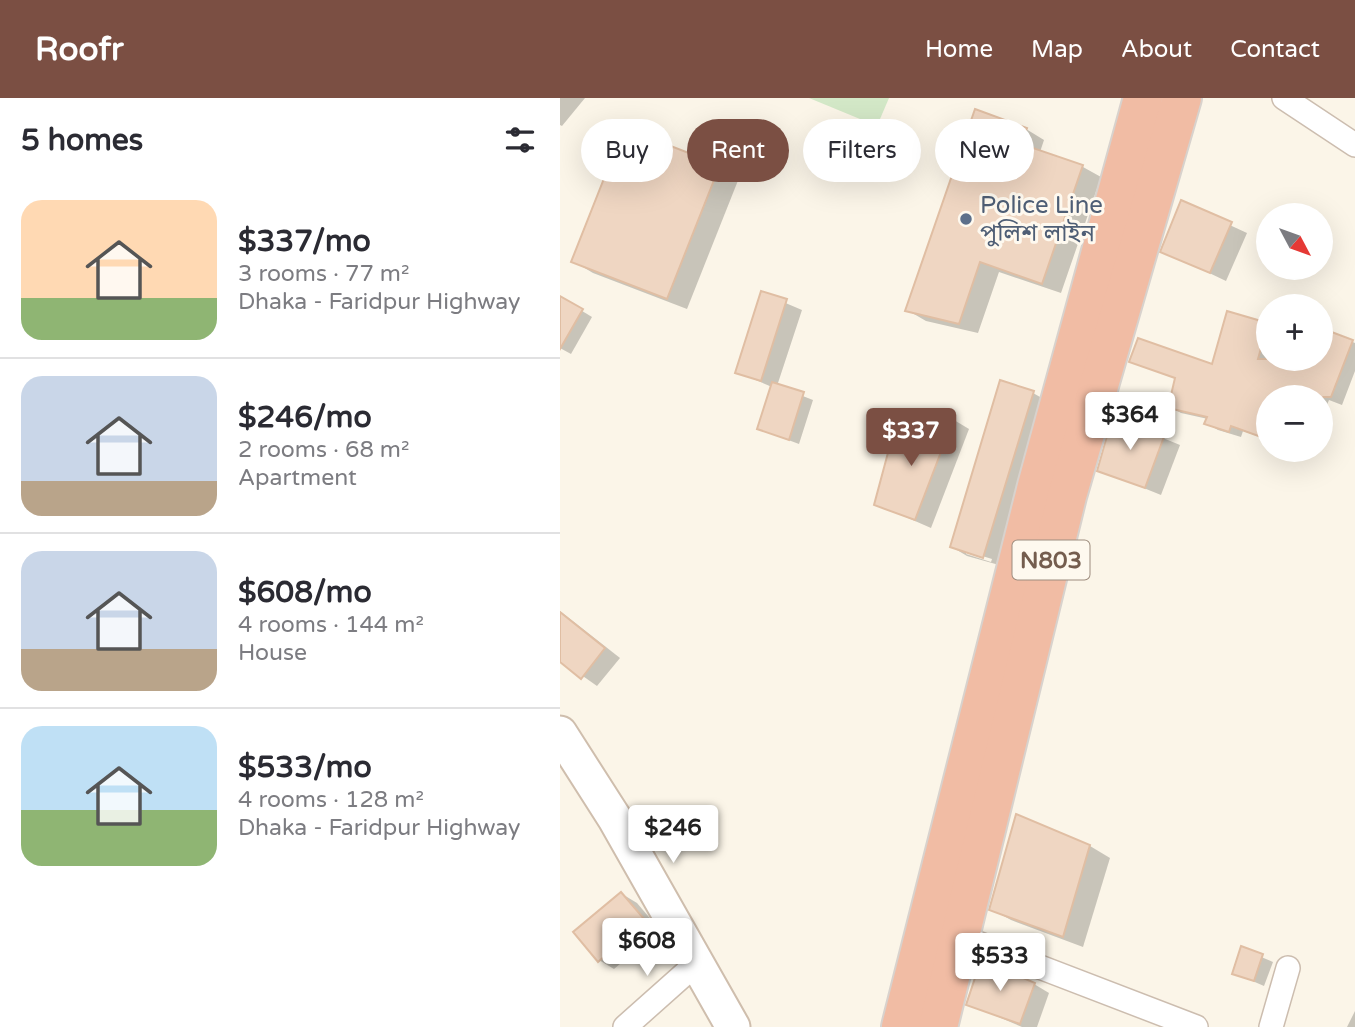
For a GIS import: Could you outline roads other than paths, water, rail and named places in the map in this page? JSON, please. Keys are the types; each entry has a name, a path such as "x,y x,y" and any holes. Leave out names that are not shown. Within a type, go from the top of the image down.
{"highway":[{"name":"N803","path":"937,1027 959,936 957,873 1037,486 1143,98"},
{"name":"N803","path":"901,1027 957,873 1182,98"}],"street":[{"path":"1284,98 1355,145"},
{"path":"560,733 595,785 733,1027"},
{"path":"959,936 1196,1027"},
{"path":"625,1027 698,962"},
{"path":"1271,1027 1288,968"}],"place":[{"name":"Police Line পুলিশ লাইন","path":"966,219"}]}
